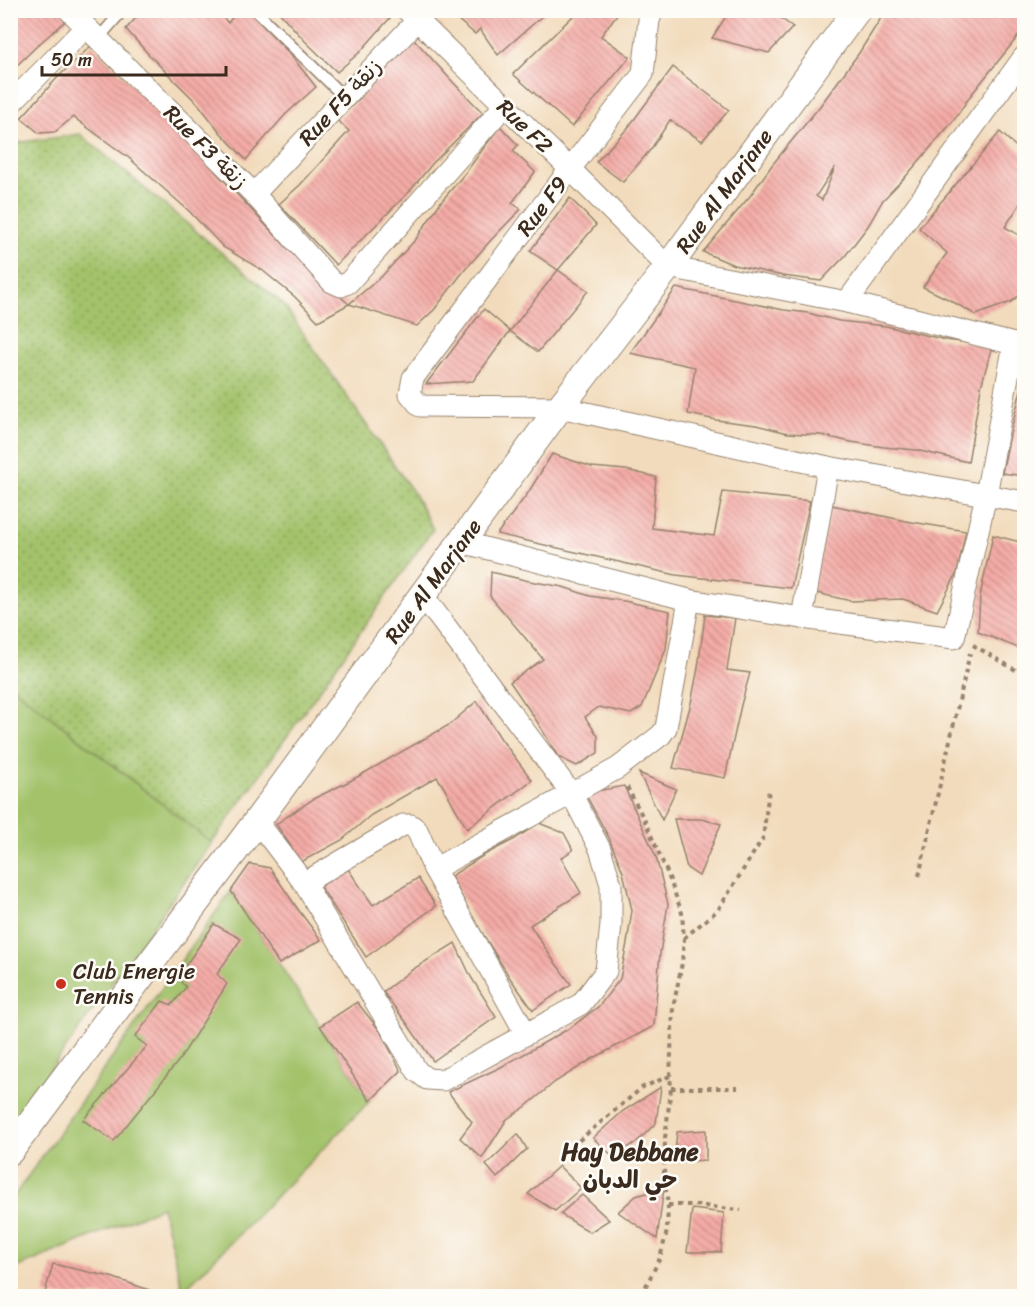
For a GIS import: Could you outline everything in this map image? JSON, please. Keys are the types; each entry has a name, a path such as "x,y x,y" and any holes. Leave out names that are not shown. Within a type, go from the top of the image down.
{"street":[{"name":"Rue F3 زنقة","path":"69,10 254,194 332,282 341,286 348,283 504,106"},
{"name":"Rue F9","path":"560,408 420,406 410,394 412,378 644,74 649,20 653,10"},
{"name":"Rue Al Marjane","path":"10,1151 257,821 560,408 669,267 857,10"},
{"name":"Rue F5 زنقة","path":"254,194 345,98 417,14"},
{"name":"Rue F2","path":"417,14 504,106 669,267"},
{"path":"10,104 92,33"},
{"path":"847,302 1024,57"},
{"path":"461,542 690,600 802,618 954,638 1019,345 847,302 669,267"},
{"path":"560,408 828,467 1024,502"},
{"path":"802,618 828,467"},
{"path":"257,821 304,883 417,1071 427,1079 443,1080 581,1004 606,971 611,925 611,885 600,849 571,793 423,596"},
{"path":"434,869 618,768 661,735 666,728 690,600"},
{"path":"304,883 403,825 411,825 417,830 434,869 526,1034"}],"lane":[{"path":"92,33 123,10"},
{"path":"255,10 345,98"}],"path":[{"path":"919,876 972,644 1024,675"},
{"path":"618,768 667,872 682,913 684,939 682,963 673,1008 671,1088 665,1138 664,1176 668,1204 667,1232 660,1258 641,1296"},
{"path":"684,939 718,910 763,838 769,789"},
{"path":"565,1152 643,1087 670,1076"},
{"path":"671,1088 738,1088"},
{"path":"668,1204 741,1210"}],"green space":[{"path":"80,134 283,304 413,492 433,529 212,843 11,686 10,144"},
{"name":"Club Energie Tennis","path":"10,686 212,843 11,1125"},
{"path":"231,891 370,1101 183,1291 162,1207 11,1270 11,1200"}],"building":[{"path":"10,10 61,10 69,18 10,72"},
{"path":"143,10 217,10 228,23 238,10 248,10 290,54 316,87 285,115 246,160 199,105 126,29"},
{"path":"277,10 382,10 390,18 360,52 337,72"},
{"path":"446,10 549,10 498,55 480,29 475,34"},
{"path":"567,10 620,10 601,36 630,57 572,127 513,74 574,15"},
{"path":"730,10 769,10 793,27 769,53 712,38"},
{"path":"886,10 1024,10 1024,29 954,120 883,200 868,226 845,256 821,281 783,276 734,265 703,252 750,196 859,53","holes":["835,167 822,200 816,196"]},
{"path":"413,38 483,113 336,265 279,204 300,185 349,131 337,120 362,96 381,70"},
{"path":"92,45 169,122 291,252 349,304 318,321 295,297 262,270 223,247 189,211 129,158 73,117 55,132 39,133 21,118 58,77"},
{"path":"673,67 729,110 702,141 670,120 651,149 623,182 596,162 627,129"},
{"path":"500,126 518,145 513,151 535,172 512,203 521,209 463,272 434,310 417,326 349,304 382,276 416,239 440,203"},
{"path":"1000,132 1024,154 1024,198 1005,227 1024,238 1024,291 1011,302 976,315 923,287 947,253 919,228"},
{"path":"570,198 596,225 558,270 530,251"},
{"path":"558,270 588,291 538,352 510,331"},
{"path":"676,288 839,321 886,326 946,340 992,346 981,387 968,462 916,450 851,442 821,435 788,433 756,425 688,414 695,367 630,353"},
{"path":"484,309 510,331 473,381 426,384"},
{"path":"1024,382 1024,476 1002,473"},
{"path":"552,454 592,467 626,470 656,477 652,528 714,536 723,492 810,501 791,588 676,575 497,534 528,493"},
{"path":"832,505 966,531 957,573 937,611 903,599 851,601 812,592"},
{"path":"993,535 1024,543 1024,601 1018,648 978,632 980,596"},
{"path":"491,572 563,587 590,596 670,611 666,649 642,707 631,714 599,707 585,717 598,736 598,753 577,766 558,757 510,682 543,659 490,596"},
{"path":"705,615 735,618 727,670 750,673 725,778 673,768 691,703"},
{"path":"477,701 501,739 532,780 467,829 437,777 371,815 342,840 301,862 276,824 315,798 350,781 449,725"},
{"path":"639,773 676,789 662,820"},
{"path":"624,786 656,857 668,904 660,953 654,1026 592,1059 555,1082 507,1119 482,1158 460,1138 472,1122 448,1092 501,1067 570,1028 599,1006 620,979 632,910 623,872 609,838 585,793"},
{"path":"674,819 701,819 721,824 699,876 687,868"},
{"path":"539,823 564,833 573,850 561,858 581,893 530,925 571,984 533,1010 473,918 451,876"},
{"path":"250,864 270,868 321,940 279,964 231,891"},
{"path":"348,869 373,905 418,878 436,906 366,957 320,886"},
{"path":"214,924 241,939 217,974 227,984 180,1059 114,1141 83,1120 147,1046 135,1037 162,1001 172,1005 186,987 177,978"},
{"path":"455,943 471,977 496,1017 433,1061 383,992 410,971"},
{"path":"357,1002 380,1031 401,1071 370,1101 320,1026"},
{"path":"661,1087 656,1123 639,1140 614,1157 593,1138 623,1111"},
{"path":"706,1130 706,1160 674,1162 677,1132"},
{"path":"518,1134 527,1149 497,1178 486,1165"},
{"path":"559,1166 581,1188 555,1211 528,1194"},
{"path":"664,1188 657,1239 618,1212 636,1196"},
{"path":"582,1195 609,1220 590,1232 560,1214"},
{"path":"692,1209 724,1213 721,1252 687,1252"},
{"path":"53,1264 111,1277 167,1296 44,1296"}],"place":[{"name":"Club Energie Tennis","path":"61,984"}],"district":[{"name":"Hay Debbane حي الدبان","path":"630,1166"}]}
